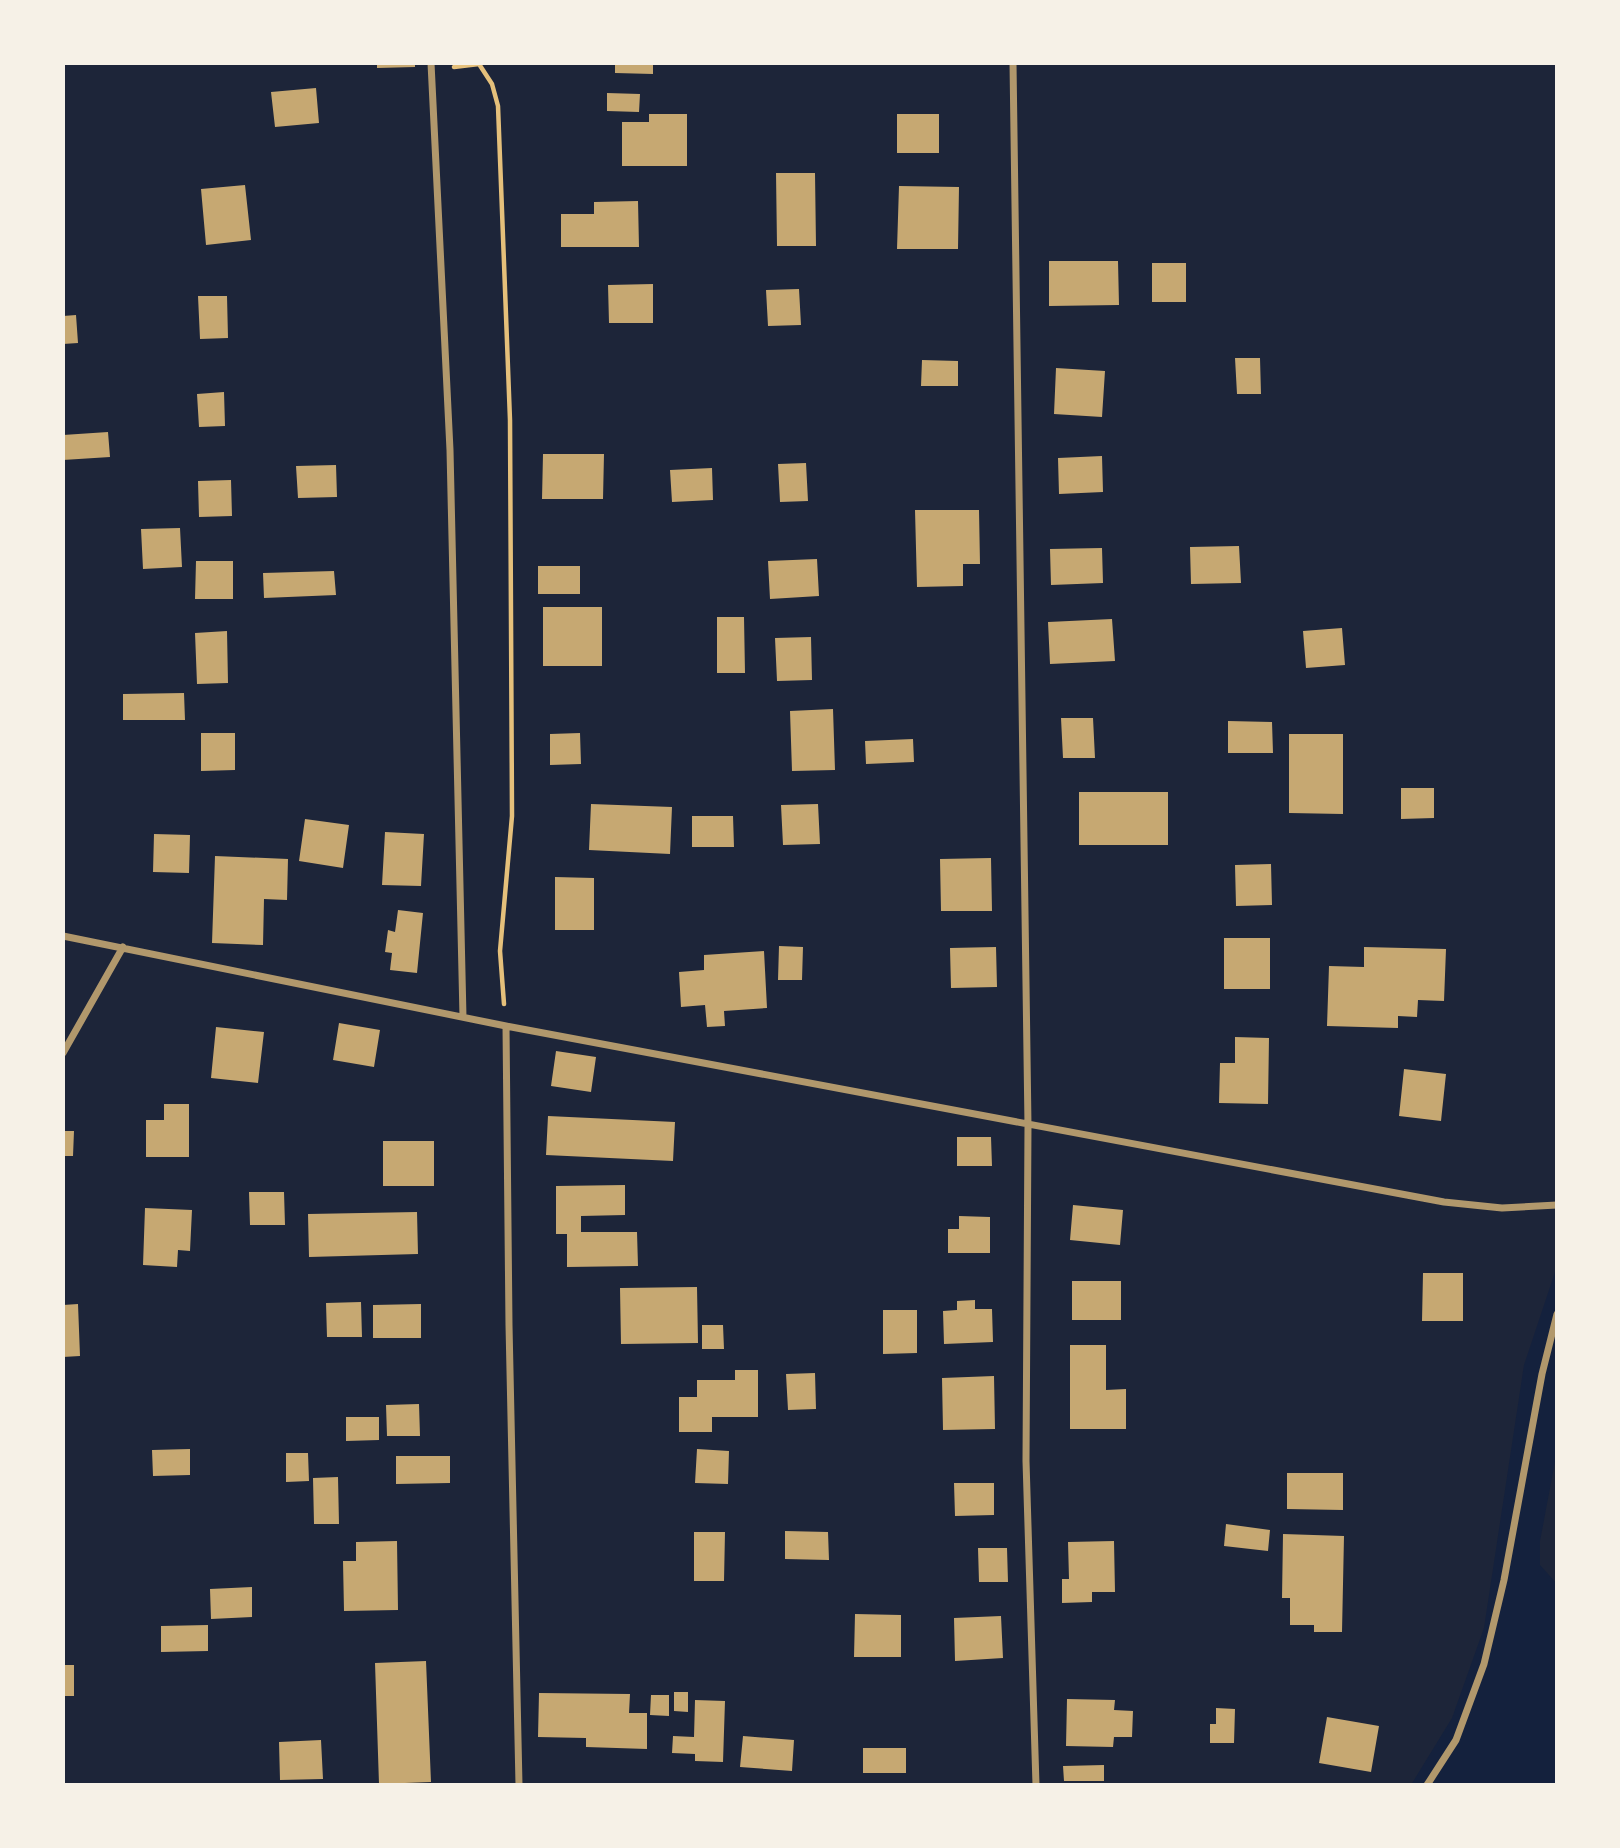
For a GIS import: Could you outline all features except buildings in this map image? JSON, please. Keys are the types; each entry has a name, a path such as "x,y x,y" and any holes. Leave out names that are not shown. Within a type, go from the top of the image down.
{"street":[{"path":"431,63 450,450 463,1017"},
{"path":"1013,63 1028,1125 1026,1461 1036,1785"},
{"path":"63,936 506,1026 1444,1202 1502,1208 1557,1205"},
{"path":"63,1053 123,947"},
{"path":"506,1026 509,1325 519,1785"},
{"path":"1427,1785 1456,1740 1484,1664 1504,1580 1542,1374 1557,1314"}],"path":[{"path":"479,64 492,83 498,106 510,420 512,816 499,951 506,1026"}],"shaded area":[{"path":"63,63 1557,63 1557,1266 1524,1365 1484,1628 1452,1718 1411,1785 63,1785"},
{"path":"1557,1451 1557,1584 1540,1565 1540,1541"}]}
